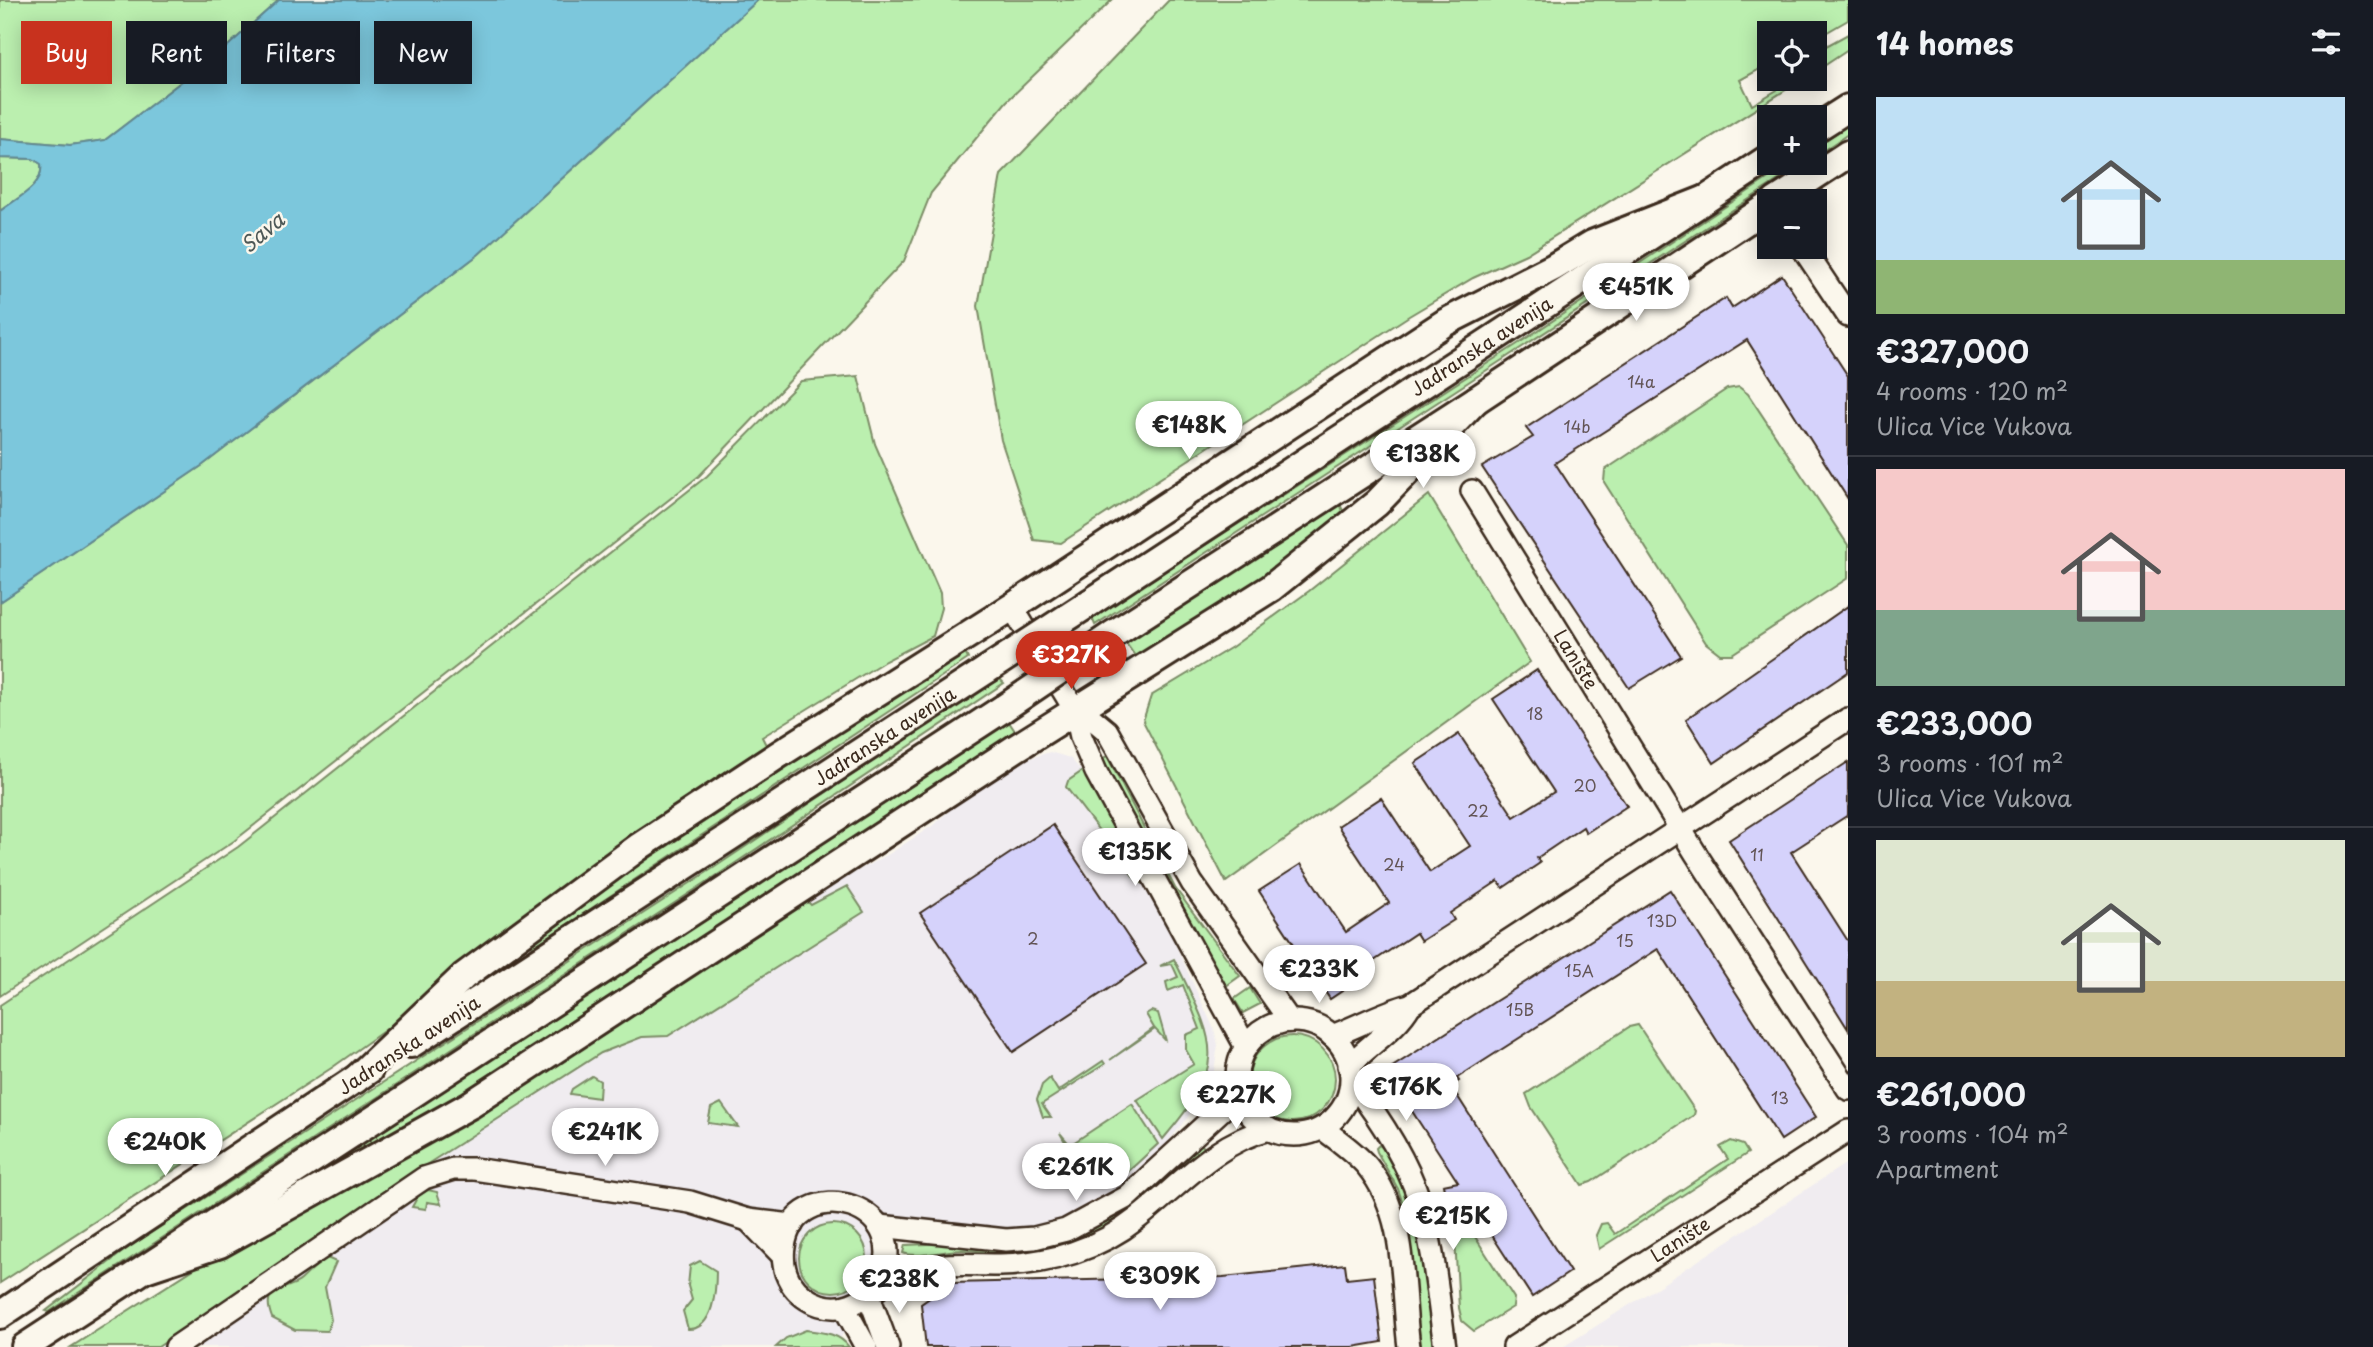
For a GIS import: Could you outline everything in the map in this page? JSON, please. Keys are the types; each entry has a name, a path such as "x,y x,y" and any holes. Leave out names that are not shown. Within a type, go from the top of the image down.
{"main road":[{"path":"1827,121 1848,108"},
{"path":"1794,189 1848,154"},
{"name":"Jadranska avenija","path":"0,1315 355,1080 1757,166"},
{"path":"355,1080 464,976 640,846 1012,607 1446,322 1554,267 1592,244 1706,199"},
{"path":"25,1347 1757,214"},
{"path":"145,1269 220,1244 470,1105 1075,710 1162,660 1271,588 1377,503 1476,400"}],"street":[{"path":"1809,259 1848,316"},
{"name":"Lanište","path":"1472,491 1680,829 1848,1089"},
{"path":"1012,607 1075,710 1081,737 1096,772 1246,1047"},
{"path":"1075,710 1089,716 1107,732 1192,883 1290,1021"},
{"path":"1332,1036 1368,1023 1385,1011 1410,1006 1848,719"},
{"path":"1410,1006 1401,1021 1378,1037 1351,1074 1350,1093 1337,1115 1322,1128 1296,1135 1269,1129 1252,1118 1239,1094 1237,1076 1246,1047 1256,1034 1271,1026 1290,1021 1316,1026 1332,1036 1341,1047 1351,1074 1389,1136 1419,1198 1431,1250 1443,1337 1461,1347"},
{"path":"880,1226 1006,1240 1034,1238 1066,1230 1127,1197 1239,1094"},
{"path":"1322,1128 1366,1166 1390,1205 1397,1230 1409,1347"},
{"path":"888,1347 873,1291 885,1273 888,1257 880,1226 868,1213 853,1205 818,1205 792,1225 785,1239 785,1270 798,1293 820,1305 844,1307 873,1291 907,1271 931,1266 1034,1262 1081,1250 1129,1225 1217,1154 1242,1139 1269,1129"},
{"name":"Lanište","path":"1514,1347 1848,1132"},
{"path":"176,1347 424,1178 453,1169 503,1173 690,1202 748,1220 792,1225"},
{"path":"748,1220 783,1256"},
{"path":"844,1307 866,1347"}],"shaded area":[{"path":"1050,752 1070,758 1090,780 1170,933 1214,1029 1218,1045 1212,1084 1207,1093 1164,1147 1124,1187 1049,1225 1022,1230 992,1229 904,1216 836,1347 86,1347 805,899 889,854 932,826 972,791 1021,761"},
{"path":"1848,1162 1848,1347 1563,1347 1661,1285"}],"green space":[{"path":"0,0 279,0 256,21 241,21 241,34 227,47 227,21 126,21 126,84 178,84 105,140 70,145 0,139"},
{"path":"758,0 1112,0 1006,102 931,193 904,261 699,476 234,841 0,996 0,602 203,465 479,254"},
{"path":"1169,0 1848,0 1848,20 1827,32 1827,21 1757,21 1757,71 1740,80 1752,105 1775,91 1784,91 1762,105 1757,105 1757,108 1526,254 1473,278 1409,316 1061,543 1034,540 1001,440 978,306 1001,175"},
{"path":"1848,34 1848,50 1827,64 1827,45"},
{"path":"1848,125 1848,134 1827,148 1827,139"},
{"path":"0,158 33,159 41,164 41,172 28,191 0,211"},
{"path":"1773,175 1787,175 1765,189 1757,189 1757,194 1095,625 1092,618 1516,345"},
{"path":"858,376 875,444 940,593 941,608 933,636 885,661 762,737 766,745 664,813 547,898 392,1025 333,1067 0,1283 0,1005 238,847 707,476 801,381"},
{"path":"1739,387 1748,394 1848,545 1848,578 1732,654 1720,654 1706,643 1604,482 1605,470 1727,389"},
{"path":"1429,495 1530,662 1226,882 1143,721 1151,696 1232,647 1309,591"},
{"path":"1340,504 1343,511 1291,559 1138,660 1125,642"},
{"path":"964,650 968,659 533,947 527,939"},
{"path":"998,677 1004,683 722,872 49,1312 46,1311 129,1247 715,867"},
{"path":"1007,719 1019,737 440,1110 342,1164 340,1158"},
{"path":"1107,756 1175,888 1240,976 1226,986 1165,882 1102,759"},
{"path":"1084,770 1142,883 1138,882 1066,787 1068,781"},
{"path":"847,886 864,912 668,1036 642,1037 601,1053 418,1170 158,1347 71,1347 222,1251 386,1167 481,1111 805,899 811,905"},
{"path":"1174,959 1207,1033 1209,1052 1207,1070 1199,1090 1163,1139 1137,1100 1194,1064 1186,1050 1186,1035 1200,1029 1183,985 1168,991 1166,982 1178,977 1172,964 1160,966"},
{"path":"1250,988 1260,1004 1243,1013 1234,999"},
{"path":"1151,1011 1158,1013 1166,1041 1155,1029 1110,1060 1154,1028 1146,1014"},
{"path":"1638,1025 1695,1111 1694,1115 1591,1182 1582,1185 1531,1107 1526,1094 1629,1027"},
{"path":"1292,1036 1308,1040 1322,1049 1331,1063 1335,1079 1331,1095 1322,1109 1308,1118 1292,1122 1276,1118 1262,1109 1253,1095 1249,1079 1253,1063 1262,1049 1276,1040"},
{"path":"1103,1061 1105,1064 1042,1104 1051,1117 1043,1117 1037,1100 1042,1085 1050,1078 1058,1091"},
{"path":"592,1076 600,1081 599,1098 570,1094 572,1089"},
{"path":"721,1103 738,1127 708,1123 711,1108"},
{"path":"1132,1104 1158,1144 1119,1180 1103,1183 1097,1179 1089,1183 1060,1133 1070,1145"},
{"path":"1731,1141 1743,1145 1748,1153 1599,1249 1596,1235 1601,1224 1607,1223 1615,1234 1728,1159 1720,1147"},
{"path":"1200,1142 1204,1148 1140,1202 1119,1218 1073,1242 1046,1250 1016,1254 962,1250 924,1255 903,1253 905,1245 1070,1238 1120,1213"},
{"path":"1379,1145 1391,1159 1402,1180 1411,1208 1434,1347 1421,1347 1406,1213 1398,1189 1377,1152"},
{"path":"428,1190 437,1192 441,1204 427,1202 426,1209 412,1207 418,1196"},
{"path":"1457,1217 1465,1221 1514,1298 1513,1307 1474,1331 1462,1321 1459,1308 1454,1222"},
{"path":"833,1224 846,1227 857,1234 864,1245 867,1258 864,1271 857,1282 846,1289 833,1292 820,1289 809,1282 802,1271 799,1258 802,1245 809,1234 820,1227"},
{"path":"327,1258 336,1262 325,1287 331,1320 327,1331 295,1330 272,1318 269,1299 272,1294 295,1284"},
{"path":"700,1261 716,1271 714,1298 703,1323 697,1328 688,1329 683,1311 692,1300 688,1286 690,1266"},
{"path":"806,1330 835,1336 849,1347 776,1347 786,1338"}],"water":[{"name":"Sava","path":"279,0 758,0 479,254 203,465 0,602 0,211 34,185 41,172 41,164 33,159 0,158 0,139 70,145 105,140 178,84 227,84 227,47 241,34 241,84 360,84 360,21 256,21"}],"building":[{"path":"1782,275 1848,376 1848,499 1747,340 1555,463 1681,656 1629,688 1482,467 1533,437 1526,428 1726,298 1732,308"},
{"path":"1848,606 1848,672 1714,763 1686,719"},
{"path":"1537,670 1627,806 1586,833 1583,827 1537,858 1540,863 1503,888 1498,881 1450,913 1454,920 1421,941 1416,933 1365,967 1369,973 1330,999 1259,891 1301,864 1346,932 1389,903 1338,826 1381,798 1430,872 1470,846 1415,763 1459,734 1514,817 1554,792 1493,699"},
{"path":"1848,762 1848,815 1791,852 1848,941 1848,1029 1729,840"},
{"path":"1053,825 1146,964 1013,1052 920,913"},
{"path":"1670,890 1816,1117 1781,1140 1658,949 1457,1078 1459,1081 1451,1086 1570,1272 1532,1297 1469,1200 1447,1204 1443,1185 1458,1182 1386,1071"},
{"path":"1345,1264 1347,1279 1374,1276 1382,1342 1353,1347 926,1347 921,1304 951,1283 1223,1277"}]}
